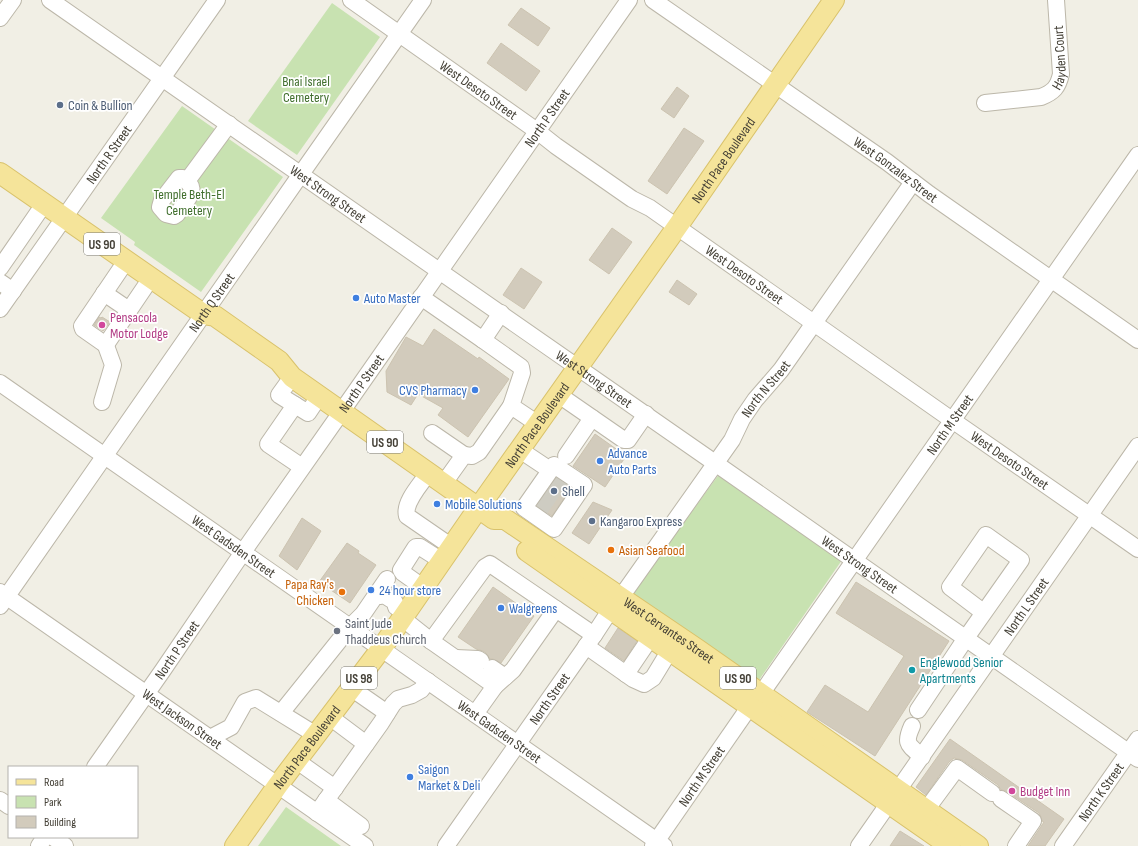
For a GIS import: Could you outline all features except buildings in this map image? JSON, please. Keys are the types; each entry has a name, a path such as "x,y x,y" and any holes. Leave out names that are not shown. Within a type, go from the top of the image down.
{"main road":[{"name":"North Pace Boulevard","path":"235,846 278,785 381,649 401,613 424,588 447,554 486,513 520,450 834,0"},
{"name":"West Cervantes Street","path":"0,173 203,314 216,316 279,361 292,376 486,513 504,519 543,545 616,603 651,637 670,650 756,700"},
{"name":"West Cervantes Street","path":"486,513 497,530 616,603 756,700 894,797 950,846"},
{"name":"West Cervantes Street","path":"894,797 926,810 978,846"}],"street":[{"path":"0,18 13,0"},
{"name":"West Strong Street","path":"50,0 646,414 1133,755"},
{"name":"North R Street","path":"0,309 6,286 64,218 217,0"},
{"name":"West Desoto Street","path":"351,0 556,146 632,199 650,208 1138,549"},
{"name":"North Q Street","path":"2,598 105,456 300,174 423,0"},
{"name":"North P Street","path":"96,766 302,467 629,0"},
{"name":"West Gonzalez Street","path":"653,0 887,162 913,182 1138,340"},
{"name":"Hayden Court","path":"985,103 1041,97 1050,94 1056,88 1061,74 1056,0"},
{"path":"187,181 229,124"},
{"name":"North M Street","path":"658,844 756,700 1138,154"},
{"name":"North N Street","path":"616,603 732,440 742,419 755,400 781,370 913,182"},
{"path":"0,268 44,204"},
{"path":"105,343 103,344 83,329 82,326 126,261"},
{"path":"105,343 107,343 151,278"},
{"path":"104,293 129,310"},
{"path":"421,297 521,367 522,370 512,406 479,452 472,456 464,455 432,432"},
{"path":"483,340 501,313"},
{"path":"102,402 114,365 105,343"},
{"path":"292,376 279,395 308,413 320,395"},
{"name":"West Gadsden Street","path":"0,383 518,744 658,844"},
{"path":"559,395 624,440 628,440 646,414"},
{"path":"295,405 268,444 302,467"},
{"path":"512,406 538,424"},
{"path":"566,456 592,418"},
{"name":"North L Street","path":"859,846 1138,446"},
{"path":"520,450 543,486"},
{"path":"447,554 406,516 405,511 408,502 464,455"},
{"path":"543,545 565,509 584,485 554,465 543,486 524,508 565,509"},
{"path":"918,710 983,612 1021,560 986,535 950,588 983,612"},
{"path":"424,588 401,570 415,548 420,547 447,554"},
{"path":"431,641 485,567 490,564 556,609 633,679 644,684 653,678 670,650"},
{"path":"282,713 350,627 363,614 378,595 387,579"},
{"path":"378,595 384,595 395,602 401,613 431,641 456,658 493,673 513,670 556,609"},
{"name":"West Jackson Street","path":"2,598 146,694 278,785 326,800 365,846"},
{"name":"North Street","path":"446,846 616,603"},
{"path":"626,674 651,637"},
{"path":"456,658 478,659 493,673"},
{"path":"475,714 493,673"},
{"path":"326,800 393,704 398,699 412,695 421,690 428,681"},
{"path":"351,688 388,713"},
{"path":"210,738 231,727 245,702 256,698 282,713 316,736"},
{"path":"330,717 366,744"},
{"path":"912,726 907,742 922,756"},
{"name":"North K Street","path":"1063,846 1133,755 1138,739"},
{"path":"297,761 326,800 361,826"},
{"path":"926,810 957,768 1033,822 1016,846"},
{"path":"54,838 65,846"}],"green space":[{"name":"Bnai Israel Cemetery","path":"332,3 380,37 297,155 248,121"},
{"name":"Temple Beth-El Cemetery","path":"182,106 283,177 201,292 134,245 135,242 101,218"},
{"path":"720,473 842,560 757,683 629,597"},
{"path":"286,807 341,846 258,846"}],"tunnel":[{"path":"551,480 571,493"},
{"path":"544,490 564,504"},
{"path":"537,500 557,514"}],"place":[{"name":"Coin & Bullion","path":"60,105"},
{"name":"Auto Master","path":"356,298"},
{"name":"Pensacola Motor Lodge","path":"102,325"},
{"name":"CVS Pharmacy","path":"475,390"},
{"name":"Advance Auto Parts","path":"600,461"},
{"name":"Shell","path":"554,491"},
{"name":"Mobile Solutions","path":"437,504"},
{"name":"Kangaroo Express","path":"592,521"},
{"name":"Asian Seafood","path":"611,550"},
{"name":"24 hour store","path":"371,590"},
{"name":"Papa Ray's Chicken","path":"342,592"},
{"name":"Walgreens","path":"501,608"},
{"name":"Saint Jude Thaddeus Church","path":"337,631"},
{"name":"Englewood Senior Apartments","path":"912,670"},
{"name":"Saigon Market & Deli","path":"410,777"},
{"name":"Budget Inn","path":"1012,791"}]}
